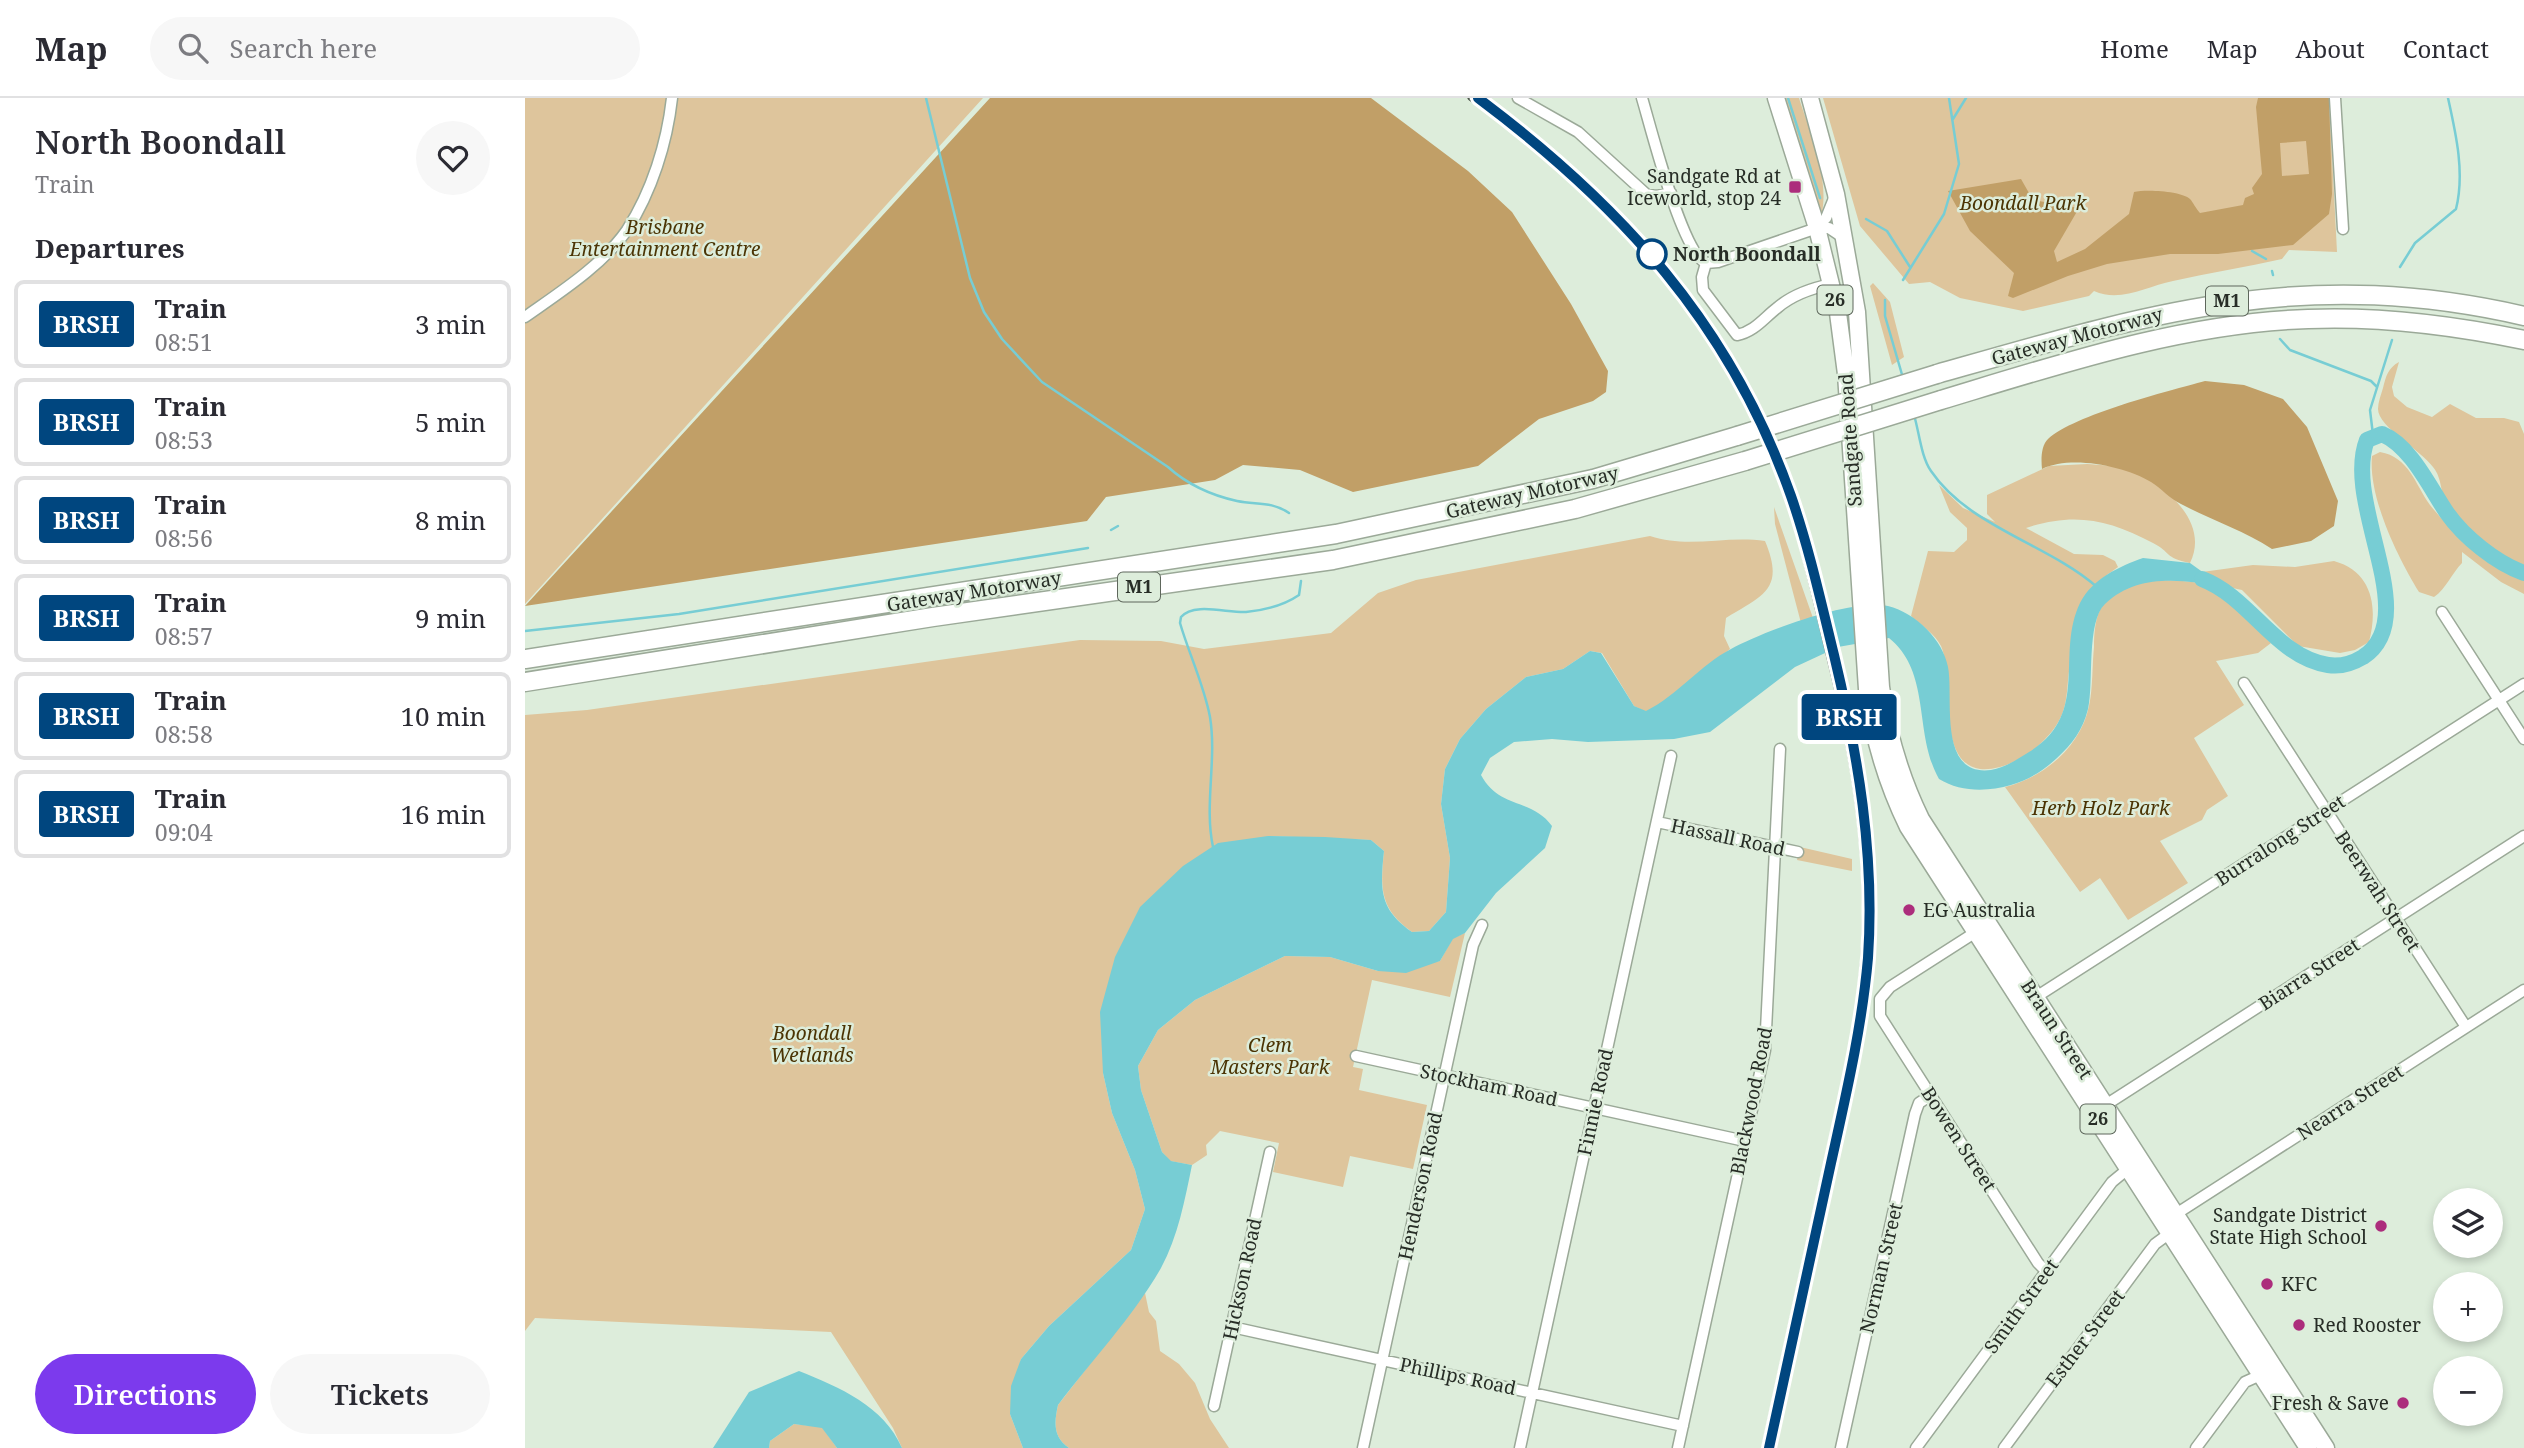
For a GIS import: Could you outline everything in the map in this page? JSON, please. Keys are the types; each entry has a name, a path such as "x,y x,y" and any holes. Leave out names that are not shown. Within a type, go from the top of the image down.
{"highway":[{"name":"Sandgate Road","path":"1776,98 1832,284 1846,374 1868,590"},
{"name":"Sandgate Road","path":"1810,98 1845,238 1860,346 1871,647 1871,723 1897,787"},
{"name":"Gateway Motorway","path":"525,659 1336,534 1593,479 1937,374 2119,323 2256,297 2312,293 2408,296 2524,316"},
{"name":"Gateway Motorway","path":"525,682 933,617 1332,560 1575,509 1745,461 2078,360 2214,329 2306,319 2387,319 2436,323 2524,340"},
{"name":"Braun Street","path":"1897,787 1921,819 1983,928 2100,1109 2176,1214 2268,1372 2308,1448"},
{"name":"Braun Street","path":"1983,928 2036,997 2100,1109 2129,1168 2170,1233 2268,1372 2326,1448"}],"street":[{"path":"525,317 580,278 626,231 655,172 672,98"},
{"path":"1518,98 1578,132 1646,194 1656,197 1671,193"},
{"path":"1641,98 1689,244 1695,255 1706,263"},
{"path":"2335,98 2343,229"},
{"path":"1817,228 1826,218 1836,194"},
{"path":"1706,263 1817,228 1829,228 1845,238"},
{"path":"1706,263 1702,277 1703,290 1737,335 1758,325 1777,308 1801,293 1832,284"},
{"path":"2442,612 2524,739"},
{"name":"Beerwah Street","path":"2244,684 2466,1027"},
{"name":"Burralong Street","path":"2036,997 2524,684"},
{"name":"Blackwood Road","path":"1678,1448 1765,1050 1780,749"},
{"name":"Finnie Road","path":"1520,1448 1671,756"},
{"name":"Hassall Road","path":"1657,822 1798,852"},
{"name":"Biarra Street","path":"2100,1109 2524,836"},
{"name":"Henderson Road","path":"1363,1448 1473,945 1482,925"},
{"name":"Bowen Street","path":"1983,928 1890,987 1879,1003 1883,1022 2038,1263 2046,1271"},
{"name":"Nearra Street","path":"2176,1214 2524,990"},
{"name":"Stockham Road","path":"1356,1056 1745,1141"},
{"name":"Norman Street","path":"1841,1448 1915,1114 1919,1103 1931,1095"},
{"name":"Hickson Road","path":"1214,1406 1270,1152"},
{"name":"Smith Street","path":"1916,1448 2112,1182 2129,1168"},
{"name":"Esther Street","path":"2004,1448 2155,1244 2170,1233"},
{"name":"Phillips Road","path":"1232,1327 1683,1426"},
{"path":"2196,1448 2245,1382 2268,1372"}],"green space":[{"name":"Brisbane Entertainment Centre","path":"525,98 983,98 525,604"},
{"path":"990,98 1371,98 1468,171 1512,212 1571,304 1608,371 1606,392 1593,401 1539,419 1478,466 1353,492 1300,470 1243,465 1215,480 1106,497 1087,521 525,606"},
{"path":"1779,98 1799,98 1821,170 1822,213 1818,211"},
{"name":"Boondall Park","path":"1823,98 2329,98 2337,252 2289,250 2282,259 2124,294 2094,291 2089,296 2023,311 1960,298 1930,282 1909,284 1860,226"},
{"path":"2258,98 2329,98 2332,194 2329,214 2293,245 2218,254 2170,254 2107,264 2013,298 2008,296 2014,273 1970,231 1948,191 2021,179 2033,200 2079,208 2054,251 2057,262 2085,249 2129,214 2134,192 2180,194 2190,199 2200,213 2243,205 2245,198 2254,194 2252,188 2262,174 2256,107","holes":["2306,141 2309,174 2282,176 2280,143"]},
{"path":"1873,283 1890,302 1904,357 1892,365 1870,286"},
{"path":"2399,362 2392,387 2394,396 2407,407 2432,417 2450,404 2476,418 2504,418 2519,422 2524,434 2524,567 2493,549 2461,524 2447,507 2433,467 2380,416 2378,409 2386,376"},
{"path":"2205,381 2244,385 2283,399 2307,427 2338,501 2334,526 2311,541 2272,549 2177,502 2151,482 2127,471 2082,463 2067,463 2042,469 2044,445 2061,430 2122,405"},
{"path":"2380,452 2405,465 2430,505 2461,538 2485,558 2524,579 2524,594 2501,582 2462,552 2462,563 2438,594 2434,597 2419,592 2394,545 2380,508 2372,472 2372,456"},
{"path":"2087,464 2125,469 2154,483 2167,493 2188,518 2194,532 2195,547 2190,563 2172,557 2159,546 2137,535 2106,523 2075,519 2026,528 2074,554 2103,555 2115,561 2118,567 2095,584 2088,596 2073,649 2063,713 2058,723 2038,746 2025,755 2003,766 1980,769 1966,763 1957,751 1949,717 1945,660 1941,646 1932,634 1911,616 1928,551 1954,552 1967,540 1967,528 1950,512 1939,485 1963,508 1995,522 1987,514 1987,495 2049,466"},
{"path":"1774,507 1813,618 1801,623 1775,524"},
{"name":"Boondall Wetlands","path":"1650,536 1693,542 1765,541 1773,570 1771,580 1760,596 1726,618 1724,636 1730,649 1665,702 1646,712 1634,706 1602,653 1590,651 1563,669 1526,677 1486,709 1460,739 1445,769 1441,804 1450,858 1446,912 1429,931 1412,932 1388,906 1382,876 1384,851 1371,840 1268,836 1103,1073 1112,1113 1135,1170 1145,1209 1131,1250 1049,1326 1021,1359 1010,1414 1023,1448 902,1448 893,1428 831,1332 535,1318 525,1331 525,715 587,710 1080,640 1161,641 1204,649 1331,633 1378,593 1416,580"},
{"name":"Herb Holz Park","path":"2334,561 2347,566 2365,582 2372,604 2369,642 2355,650 2340,653 2298,646 2242,590 2223,586 2246,618 2271,643 2258,653 2216,661 2244,705 2194,738 2228,796 2207,810 2202,820 2160,841 2188,883 2128,920 2100,878 2080,892 2005,787 2047,768 2069,747 2085,721 2092,684 2095,625 2103,605 2115,594 2143,582 2174,580 2220,586 2202,572 2253,565 2295,567"},
{"path":"1800,847 1852,859 1852,871 1797,860"},
{"name":"Clem Masters Park","path":"1465,933 1450,997 1372,980 1353,1067 1363,1069 1359,1090 1427,1105 1413,1169 1350,1156 1343,1187 1273,1172 1279,1143 1220,1131 1206,1145 1207,1155 1192,1165 1170,1161 1162,1152 1141,1090 1138,1066 1158,1030 1195,1000 1285,956 1330,957 1378,971 1440,961 1453,938"},
{"path":"1145,1293 1149,1312 1156,1321 1160,1351 1179,1364 1195,1383 1210,1419 1229,1448 1069,1448 1057,1434 1058,1405"},
{"path":"794,1424 822,1427 837,1448 769,1448 770,1441"}],"water":[{"path":"2143,558 2190,563 2222,586 2176,581 2146,583 2131,587 2105,604 2095,624 2090,698 2080,730 2047,767 2011,785 1974,790 1939,779 1926,742 1917,686 1911,668 1902,652 1889,638 1838,647 1795,667 1710,732 1674,739 1588,742 1552,739 1514,742 1490,758 1481,775 1488,786 1506,799 1535,811 1552,826 1545,848 1496,893 1465,933 1453,939 1440,961 1406,973 1378,971 1330,957 1285,956 1195,1000 1158,1030 1138,1066 1141,1090 1162,1152 1171,1161 1192,1165 1176,1231 1167,1256 1150,1286 1058,1405 1057,1434 1069,1448 1023,1448 1010,1414 1011,1386 1021,1359 1049,1326 1131,1250 1145,1209 1135,1170 1112,1113 1103,1073 1100,1012 1115,957 1140,907 1183,866 1218,843 1268,836 1371,840 1384,851 1382,887 1393,915 1412,932 1429,931 1446,912 1450,858 1441,804 1445,769 1460,739 1486,709 1526,677 1563,669 1590,651 1601,653 1634,706 1646,711 1731,649 1786,625 1853,607 1888,606 1908,615 1927,629 1940,647 1948,667 1951,732 1955,748 1962,761 1974,769 1996,769 2029,752 2048,737 2060,720 2066,702 2073,623 2085,595 2107,574"},
{"path":"799,1371 844,1391 872,1409 894,1433 902,1448 837,1448 822,1428 794,1424 770,1441 769,1448 713,1448 749,1392"}],"waterway":[{"path":"926,98 970,278 984,312 1002,339 1042,382 1192,484 1227,499 1270,505 1289,513"},
{"path":"1788,98 1820,198"},
{"path":"1903,280 1944,214 1959,164 1949,98"},
{"path":"1953,119 1966,98"},
{"path":"2400,267 2415,243 2456,209 2460,168 2448,98"},
{"path":"1866,219 1887,231 1910,267"},
{"path":"2252,251 2266,259"},
{"path":"2272,271 2273,275"},
{"path":"1885,300 1885,316 1903,378"},
{"path":"2280,339 2290,350 2371,381 2377,387"},
{"path":"2373,435 2370,410 2392,340"},
{"path":"1914,415 1928,465 1947,490 1987,521 2056,559 2097,587"},
{"path":"2202,579 2235,599 2278,639 2310,660 2337,665 2351,663 2363,657 2380,639 2386,615 2379,558 2364,495 2362,466 2367,440 2382,434 2411,458 2462,531 2492,556 2524,573"},
{"path":"1111,530 1118,526"},
{"path":"525,631 679,614 1088,548"},
{"path":"1213,847 1210,815 1210,717 1180,623 1181,617 1202,609 1246,612 1274,607 1299,595 1301,581"}],"railway":[{"path":"1470,98 1559,167 1620,224 1650,258 1705,332 1750,411 1786,495 1804,554 1837,692 1852,767 1862,842 1865,918 1861,983 1843,1086 1764,1448"}],"train":[{"name":"BRSH","path":"1478,98 1572,172 1608,206 1651,252 1723,352 1769,440 1791,496 1804,536 1848,715 1862,788 1869,863 1870,911 1865,988 1852,1066 1769,1448"}],"place":[{"name":"Sandgate Rd at Iceworld, stop 24","path":"1795,187"},
{"name":"North Boondall","path":"1652,254"},
{"name":"EG Australia","path":"1909,910"},
{"name":"Sandgate District State High School","path":"2381,1226"},
{"name":"KFC","path":"2267,1284"},
{"name":"Red Rooster","path":"2299,1325"},
{"name":"Fresh & Save","path":"2403,1403"}]}
